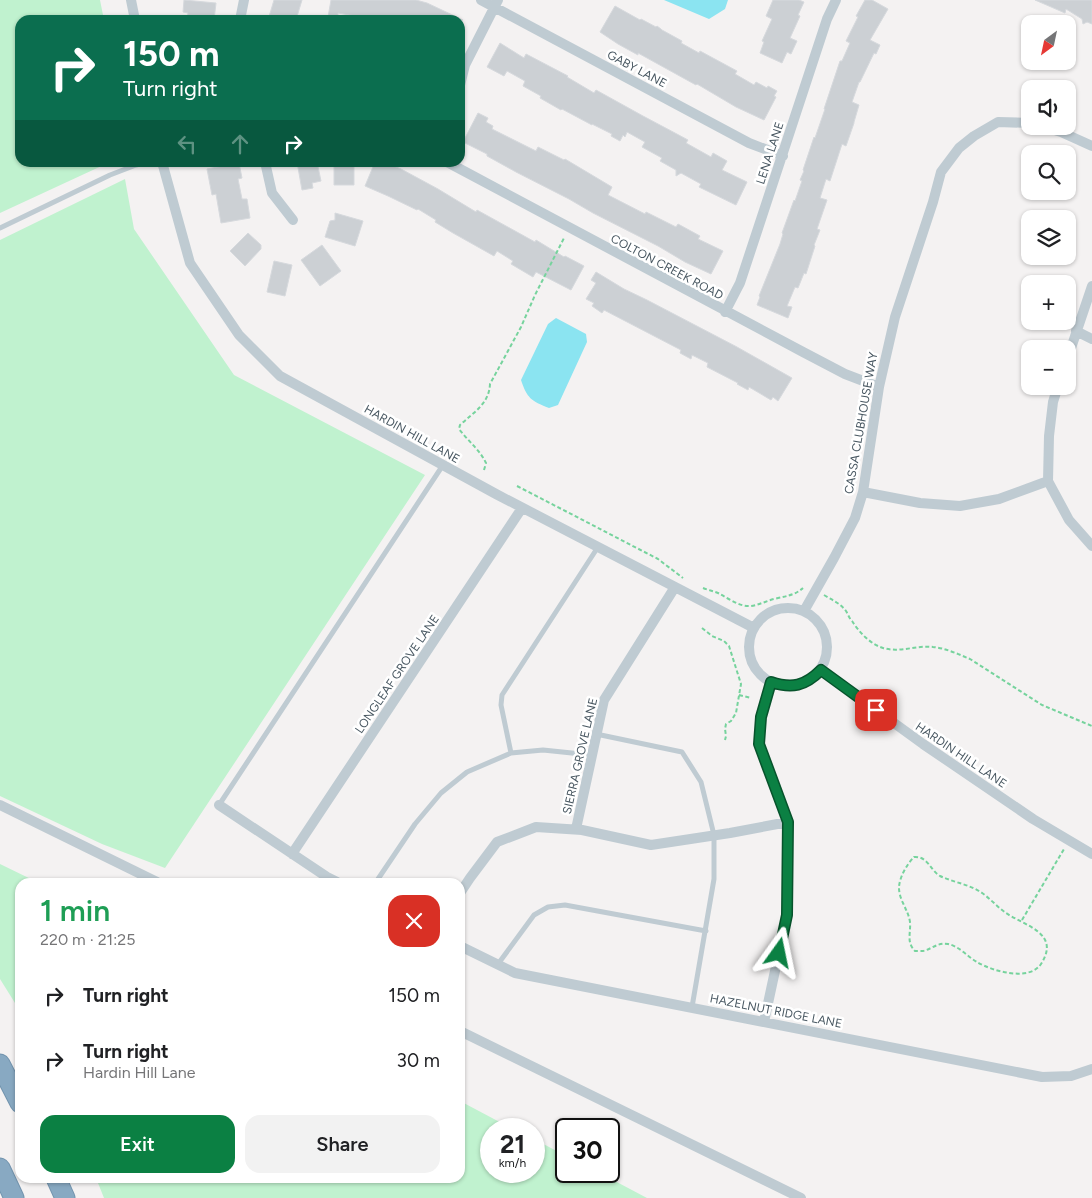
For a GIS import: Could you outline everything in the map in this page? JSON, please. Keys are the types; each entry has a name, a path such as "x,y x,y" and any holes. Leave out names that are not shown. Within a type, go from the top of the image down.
{"highway":[{"path":"0,1064 15,1093"},
{"path":"0,1168 14,1198"},
{"path":"58,1183 65,1198"}],"street":[{"path":"131,0 134,15"},
{"path":"241,15 244,0"},
{"name":"GABY LANE","path":"481,0 497,3 749,143 783,156"},
{"name":"LENA LANE","path":"725,312 740,283 827,19 836,0"},
{"path":"465,65 497,3"},
{"name":"CASSA CLUBHOUSE WAY","path":"804,611 854,518 863,492 879,387 895,318 941,172 959,148 974,136 998,122 1021,123"},
{"path":"1068,135 1092,146"},
{"name":"HARDIN HILL LANE","path":"163,167 190,263 239,335 280,376 522,508 754,628"},
{"path":"266,167 272,193 293,220"},
{"name":"COLTON CREEK ROAD","path":"456,167 725,312 845,374 879,387"},
{"path":"1073,340 1092,286"},
{"path":"1076,332 1092,339"},
{"path":"1055,395 1048,436 1048,481 1069,520 1092,546"},
{"path":"863,492 920,503 960,506 999,499 1048,481"},
{"name":"LONGLEAF GROVE LANE","path":"292,854 522,508"},
{"name":"SIERRA GROVE LANE","path":"576,829 604,700 675,587"},
{"path":"781,608 793,608 804,611 814,617 822,626 828,648 826,659 821,670 813,678 798,685 781,686 761,675 753,664 750,653 750,640 754,628 770,612 781,608"},
{"name":"HARDIN HILL LANE","path":"821,670 922,744 1033,819 1092,854"},
{"path":"764,1022 787,915 788,822 759,744 761,717 771,682"},
{"path":"0,805 149,878"},
{"path":"219,806 329,878"},
{"path":"465,886 497,842 536,827 576,829 651,845 788,822"},
{"name":"HAZELNUT RIDGE LANE","path":"465,948 515,973 1042,1077 1071,1076 1092,1069"},
{"path":"465,1033 801,1198"}],"lane":[{"path":"0,228 110,174 130,167"},
{"path":"219,806 443,465"},
{"path":"511,753 501,705 502,695 598,547"},
{"path":"596,734 682,752 701,782 714,835 714,879 692,1008"},
{"path":"379,878 414,824 441,793 467,772 511,753 543,750 591,755"},
{"path":"498,964 534,915 548,907 564,905 706,931"}],"path":[{"path":"484,470 486,463 482,455 459,429 460,425 484,403 490,393 490,384 521,327 564,238"},
{"path":"516,486 658,559 690,583"},
{"path":"698,586 742,605 749,606 790,596 806,585"},
{"path":"825,595 838,603 846,611 868,641 883,648 898,650 932,647 957,653 970,659 1042,705 1092,726"},
{"path":"702,628 712,636 724,641 728,646 741,684 736,713 724,729 725,740"},
{"path":"739,695 751,698"},
{"path":"1022,921 1070,841"},
{"path":"920,856 940,876 974,888 1006,914 1022,921 1038,931 1044,937 1047,946 1045,956 1040,965 1033,971 1023,974 999,971 978,963 949,944 936,945 922,951 915,951 909,941 910,922 898,887 910,861 914,857 920,856"}],"green space":[{"path":"0,0 100,0 103,15 15,15 15,167 99,167 0,213"},
{"path":"125,179 134,229 234,375 425,475 165,868 102,844 0,796 0,240"},
{"path":"0,864 29,878 15,878 15,1003 0,979"},
{"path":"465,1104 492,1118 480,1118 480,1183 545,1183 545,1145 555,1150 555,1183 619,1183 647,1198 104,1198 98,1183 465,1183"}],"water":[{"path":"664,0 728,0 725,9 709,19"},
{"path":"556,318 586,334 587,342 558,405 549,408 531,398 525,391 521,380 548,324"}],"building":[{"path":"184,0 216,3 215,15 188,15 188,13 183,12"},
{"path":"274,0 302,0 298,15 270,15"},
{"path":"331,0 416,0 452,15 350,15 338,13 338,15 328,15"},
{"path":"773,0 799,0 804,2 790,38 797,41 791,54 787,52 782,63 760,53 764,42 762,41 772,19 766,16"},
{"path":"865,0 872,0 888,9 870,40 880,45 859,82 852,102 859,105 846,146 842,144 830,181 826,179 820,198 827,200 817,229 820,230 806,274 804,273 798,288 795,287 787,306 792,307 788,318 757,305 759,296 802,181 800,180 803,170 840,61 842,61 850,43 846,41"},
{"path":"1035,0 1092,0 1092,24 1087,22 1083,24 1082,19 1066,9 1065,13"},
{"path":"615,6 640,20 657,26 682,41 681,43 737,71 735,74 754,85 756,82 777,91 774,96 776,97 764,120 736,107 638,53 638,55 600,32"},
{"path":"500,43 524,58 526,54 568,76 594,93 596,90 688,140 686,143 711,157 713,153 727,161 722,170 747,182 736,205 699,187 701,184 681,173 676,176 676,170 660,161 662,158 642,147 645,142 627,132 620,141 611,136 612,134 540,98 541,96 523,86 525,81 507,71 504,76 487,67"},
{"path":"478,113 488,118 486,122 493,126 492,129 536,151 538,147 565,159 612,187 608,195 676,227 678,224 700,236 698,239 723,251 711,274 685,262 487,156 487,154 465,143 465,138"},
{"path":"240,167 242,178 238,179 242,199 247,199 250,218 221,223 216,194 212,195 207,169"},
{"path":"298,167 318,167 321,181 312,183 313,188 302,190"},
{"path":"334,167 354,167 354,185 334,185"},
{"path":"373,167 396,167 476,212 477,210 584,266 571,290 536,272 533,277 511,264 513,261 497,251 494,256 435,222 436,220 418,209 365,186"},
{"path":"335,213 363,221 355,246 325,237 330,221 335,220"},
{"path":"248,233 261,245 261,249 245,266 230,251"},
{"path":"322,245 341,271 320,286 301,260"},
{"path":"274,261 292,265 285,296 267,292"},
{"path":"596,272 624,289 737,347 792,378 778,401 773,397 771,400 749,387 748,390 707,367 708,363 692,355 691,359 680,353 681,350 604,310 602,313 592,306 594,303 586,299 596,283 591,280"}],"route":[{"path":"779,953 787,915 788,822 759,744 761,717 771,682 781,686 793,686 813,678 821,670 876,710"}]}
